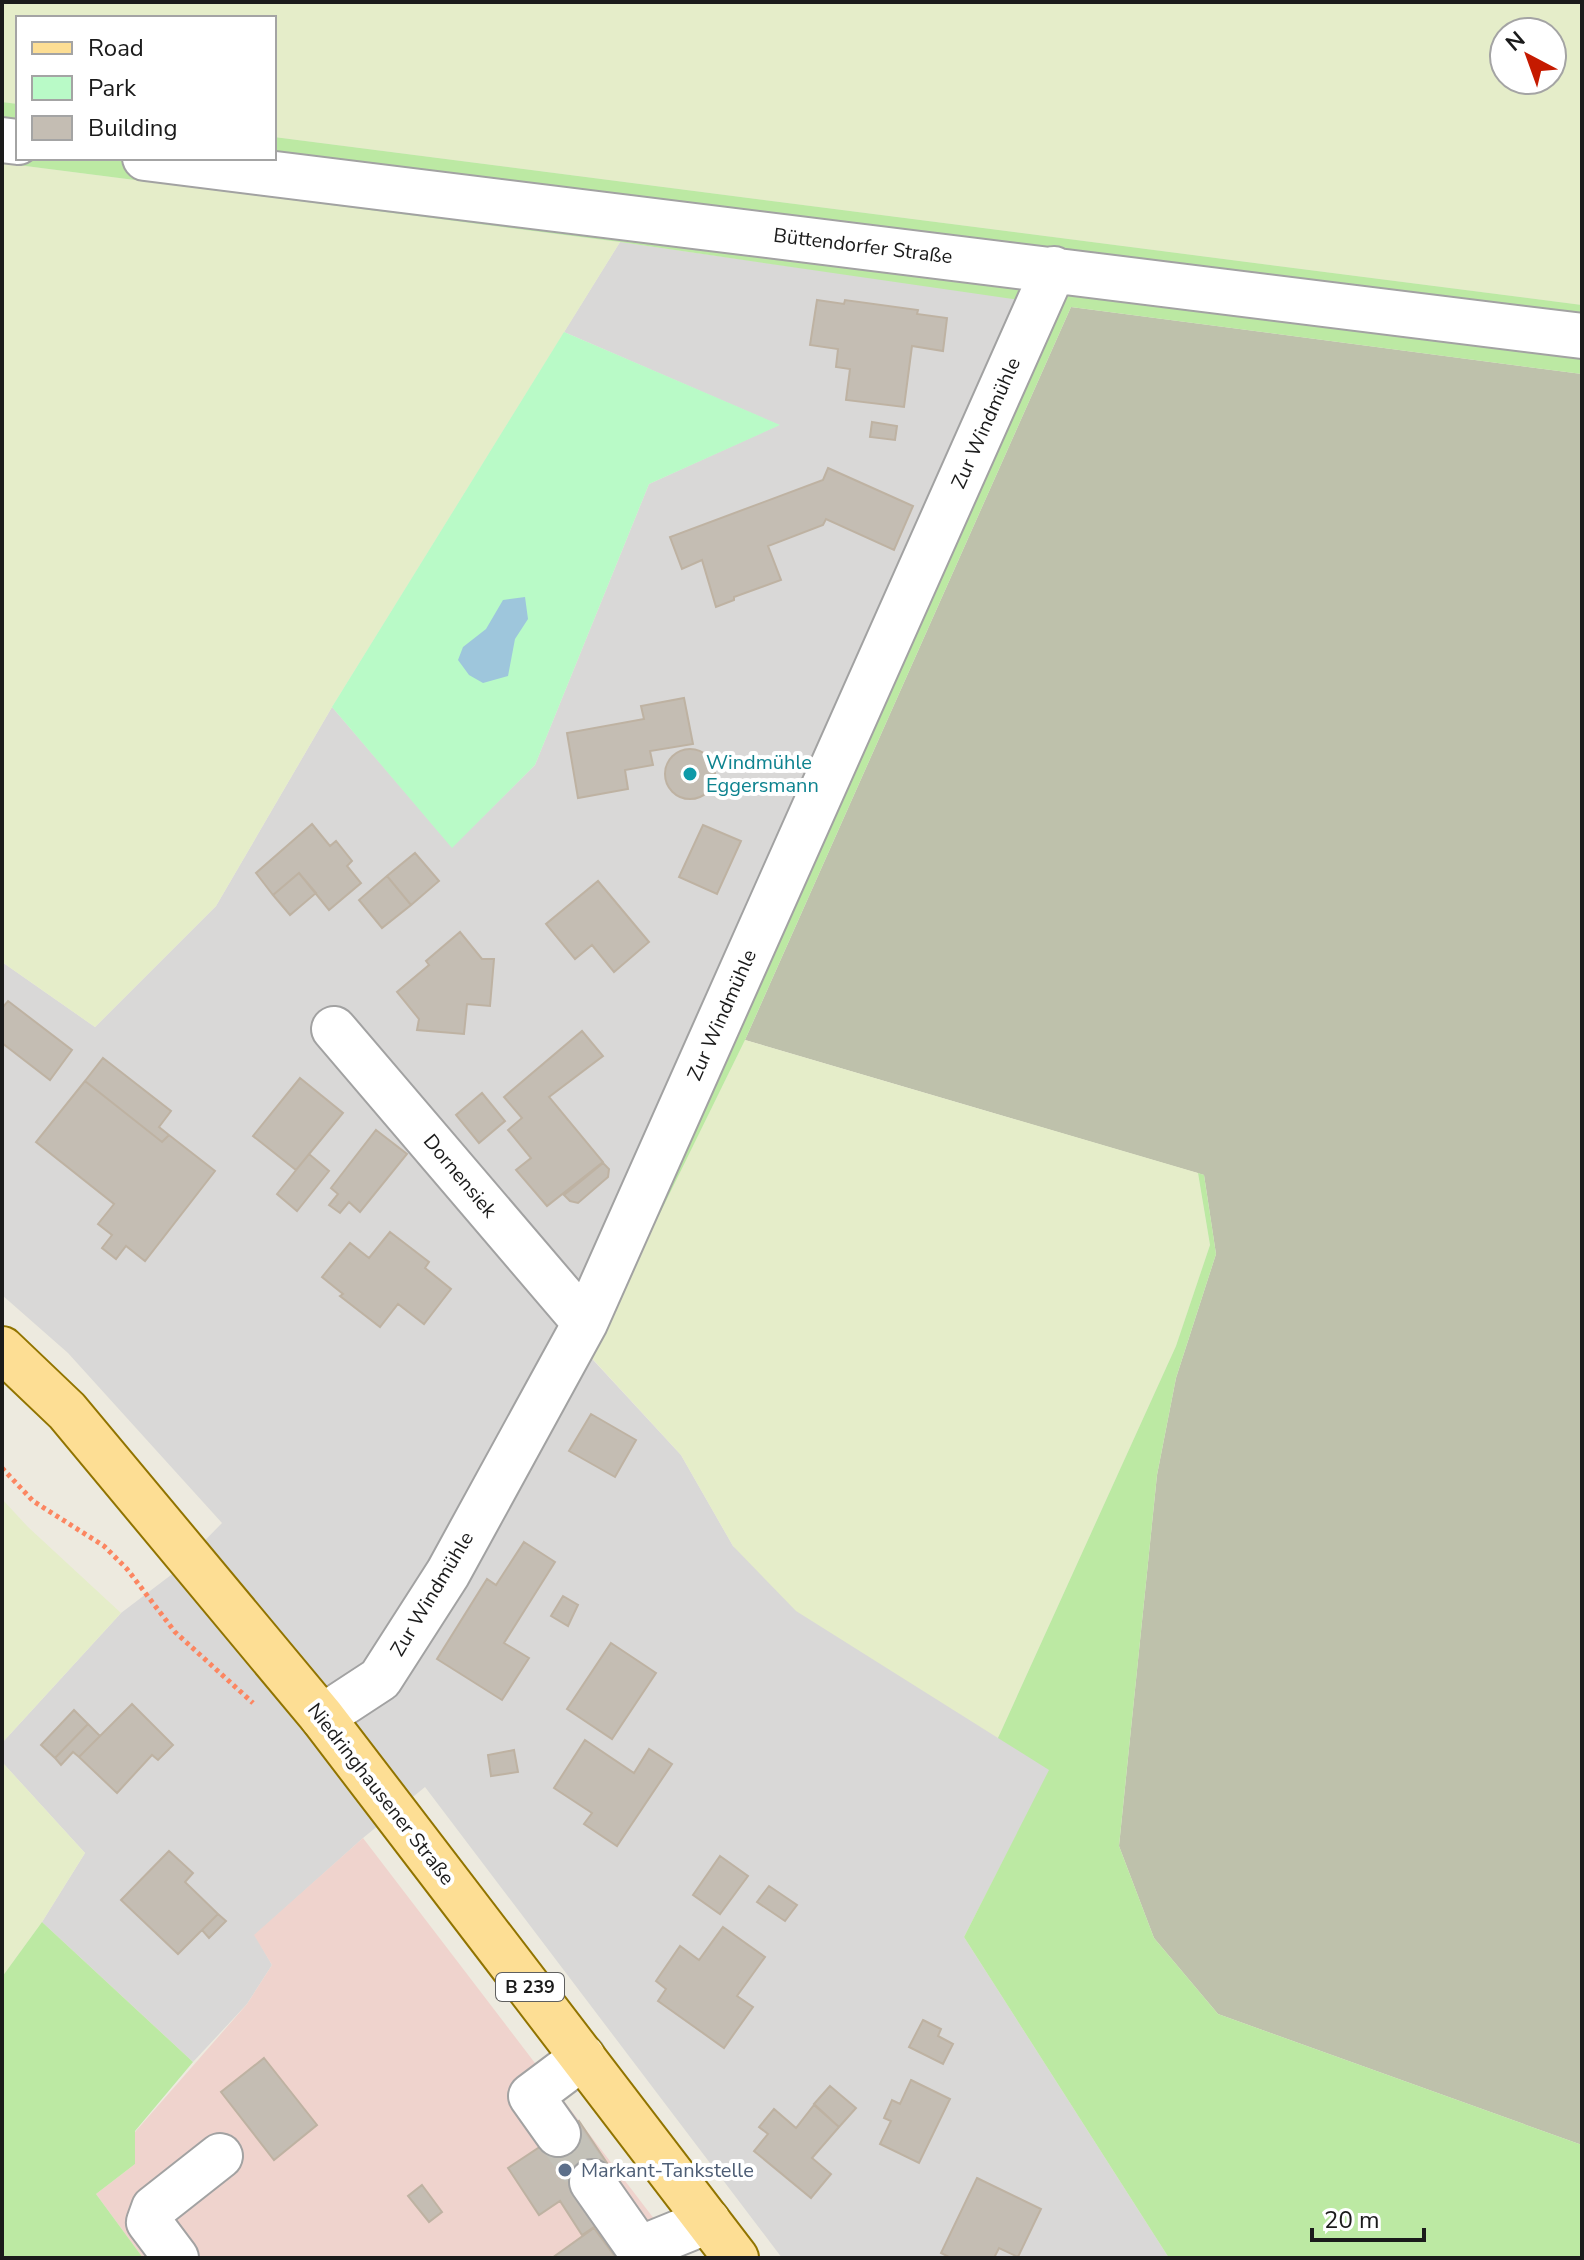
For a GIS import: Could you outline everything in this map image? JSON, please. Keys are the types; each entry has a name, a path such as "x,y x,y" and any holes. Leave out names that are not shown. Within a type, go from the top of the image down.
{"main road":[{"name":"Niedringhausener Straße","path":"2,1349 67,1411 322,1717 736,2258"}],"street":[{"name":"Büttendorfer Straße","path":"161,160 1582,336"},
{"name":"Zur Windmühle","path":"322,1717 380,1679 448,1573 585,1323 1054,269"},
{"name":"Dornensiek","path":"334,1029 585,1323"},
{"path":"558,2134 531,2096 583,2057"},
{"path":"176,2258 149,2222 154,2208 220,2156"},
{"path":"592,2182 639,2249 708,2221"}],"path":[{"path":"2,1468 33,1501 104,1546 127,1569 175,1632 255,1705"}],"shaded area":[{"path":"2,2 1582,2 1582,305 276,137 276,16 16,16 16,104 2,102"},
{"path":"2,163 620,242 332,707 216,906 95,1027 2,962"},
{"path":"620,242 1026,300 569,1334 681,1455 733,1546 1050,1770 964,1937 1169,2258 782,2258 425,1787 255,1935 272,1965 247,2004 193,2062 42,1922 85,1853 2,1762 2,1743 121,1613 171,1575 222,1523 68,1353 2,1295 2,962 95,1027 216,906 332,707 452,847 535,765 649,484 779,425 564,332"},
{"path":"1071,307 1582,374 1582,2145 1218,2014 1154,1938 1119,1846 1157,1475 1176,1378 1216,1254 1204,1175 745,1040"},
{"path":"745,1040 1198,1173 1210,1245 1176,1346 998,1738 796,1611 733,1546 681,1455 590,1356"},
{"path":"2,1499 121,1613 2,1743"},
{"path":"2,1762 85,1853 42,1922 2,1977"},
{"path":"363,1838 684,2258 143,2258 96,2194 135,2164 135,2132 247,2004 272,1965 254,1935"}],"green space":[{"path":"2,102 16,104 16,160 276,160 276,137 1582,305 1582,374 1071,307 745,1040 590,1356 1026,301 620,242 2,163"},
{"path":"564,332 780,425 649,484 535,765 452,848 332,707"},
{"path":"1198,1173 1204,1175 1216,1254 1176,1378 1157,1475 1119,1846 1154,1938 1218,2014 1582,2145 1582,2258 1169,2258 964,1937 1049,1770 998,1738 1176,1346 1210,1245"},
{"path":"42,1922 193,2062 135,2131 135,2164 96,2194 143,2258 2,2258 2,1977"}],"water":[{"path":"525,597 528,619 515,639 508,676 483,683 469,675 458,660 463,647 486,629 503,600"}],"building":[{"path":"817,300 844,304 845,300 918,310 917,314 947,318 943,351 912,346 904,407 846,400 850,369 836,367 838,349 810,345"},
{"path":"872,422 897,426 895,440 870,437"},
{"path":"828,468 913,506 894,550 826,519 823,525 768,546 781,580 716,607 702,560 682,569 670,537 823,480"},
{"path":"684,698 693,744 650,751 653,765 625,770 628,789 578,798 567,733 644,719 641,706"},
{"name":"Windmühle Eggersmann","path":"690,749 707,757 715,774 707,791 690,799 673,791 665,774 673,757"},
{"path":"312,824 330,846 336,841 352,861 347,866 361,883 329,910 299,873 273,895 256,873"},
{"path":"703,825 741,841 717,894 679,877"},
{"path":"415,853 439,881 411,905 387,876"},
{"path":"299,873 316,893 290,915 273,895"},
{"path":"387,876 411,905 382,928 359,900"},
{"path":"598,881 649,942 614,972 592,945 575,959 546,924"},
{"path":"460,932 482,959 494,959 490,1006 467,1004 464,1034 417,1030 419,1019 397,992 429,965 426,961"},
{"path":"8,1001 72,1050 50,1080 2,1043 2,1008"},
{"path":"582,1031 603,1056 549,1097 603,1162 547,1206 516,1170 531,1158 508,1130 522,1118 504,1097"},
{"path":"103,1058 171,1111 159,1127 169,1135 162,1142 85,1081"},
{"path":"300,1078 343,1113 296,1170 253,1136"},
{"path":"85,1081 162,1142 169,1135 215,1171 145,1261 126,1246 116,1259 102,1248 112,1235 98,1224 114,1204 36,1142"},
{"path":"482,1093 505,1121 479,1143 456,1115"},
{"path":"376,1130 407,1154 360,1212 349,1202 340,1213 329,1205 338,1194 331,1188"},
{"path":"309,1154 329,1171 297,1211 277,1194"},
{"path":"603,1163 609,1169 608,1177 578,1203 564,1195"},
{"path":"390,1232 429,1262 425,1268 451,1289 424,1324 398,1304 380,1327 340,1296 343,1294 322,1277 350,1243 369,1258"},
{"path":"591,1414 636,1440 615,1477 569,1451"},
{"path":"524,1542 555,1562 504,1643 529,1658 502,1700 437,1659 487,1579 496,1585"},
{"path":"563,1596 578,1605 568,1626 551,1616"},
{"path":"611,1643 656,1673 612,1739 567,1709"},
{"path":"132,1704 173,1745 158,1760 152,1755 117,1793 79,1757"},
{"path":"74,1710 88,1724 55,1758 41,1745"},
{"path":"88,1724 100,1736 79,1757 73,1752 61,1765 55,1758"},
{"path":"585,1740 634,1773 649,1749 672,1764 617,1846 584,1824 592,1813 554,1788"},
{"path":"514,1750 518,1772 491,1776 488,1755"},
{"path":"169,1851 193,1873 185,1882 218,1914 178,1954 121,1900"},
{"path":"720,1856 748,1876 720,1914 693,1895"},
{"path":"769,1886 797,1905 785,1921 757,1902"},
{"path":"218,1914 226,1921 209,1938 202,1930"},
{"path":"723,1927 765,1957 737,1996 753,2007 724,2048 658,2001 666,1989 656,1981 680,1946 699,1960"},
{"path":"923,2020 941,2029 938,2036 953,2044 943,2064 909,2047"},
{"path":"264,2058 317,2125 274,2160 221,2092"},
{"path":"911,2080 950,2099 919,2163 880,2144 891,2121 884,2118 892,2100 900,2104"},
{"path":"830,2086 856,2108 839,2127 814,2104"},
{"path":"814,2105 839,2127 812,2158 831,2174 811,2198 754,2151 768,2134 759,2127 774,2109 796,2128"},
{"path":"579,2121 611,2169 584,2187 606,2219 582,2235 560,2201 539,2215 508,2168"},
{"path":"977,2178 1041,2209 1018,2257 999,2248 994,2258 951,2258 941,2253"},
{"path":"422,2185 442,2212 429,2222 408,2196"},
{"path":"594,2228 616,2258 552,2258"}],"tunnel":[{"path":"558,2134 592,2182"}],"place":[{"name":"Windmühle Eggersmann","path":"690,774"},
{"name":"Markant-Tankstelle","path":"565,2170"}]}
